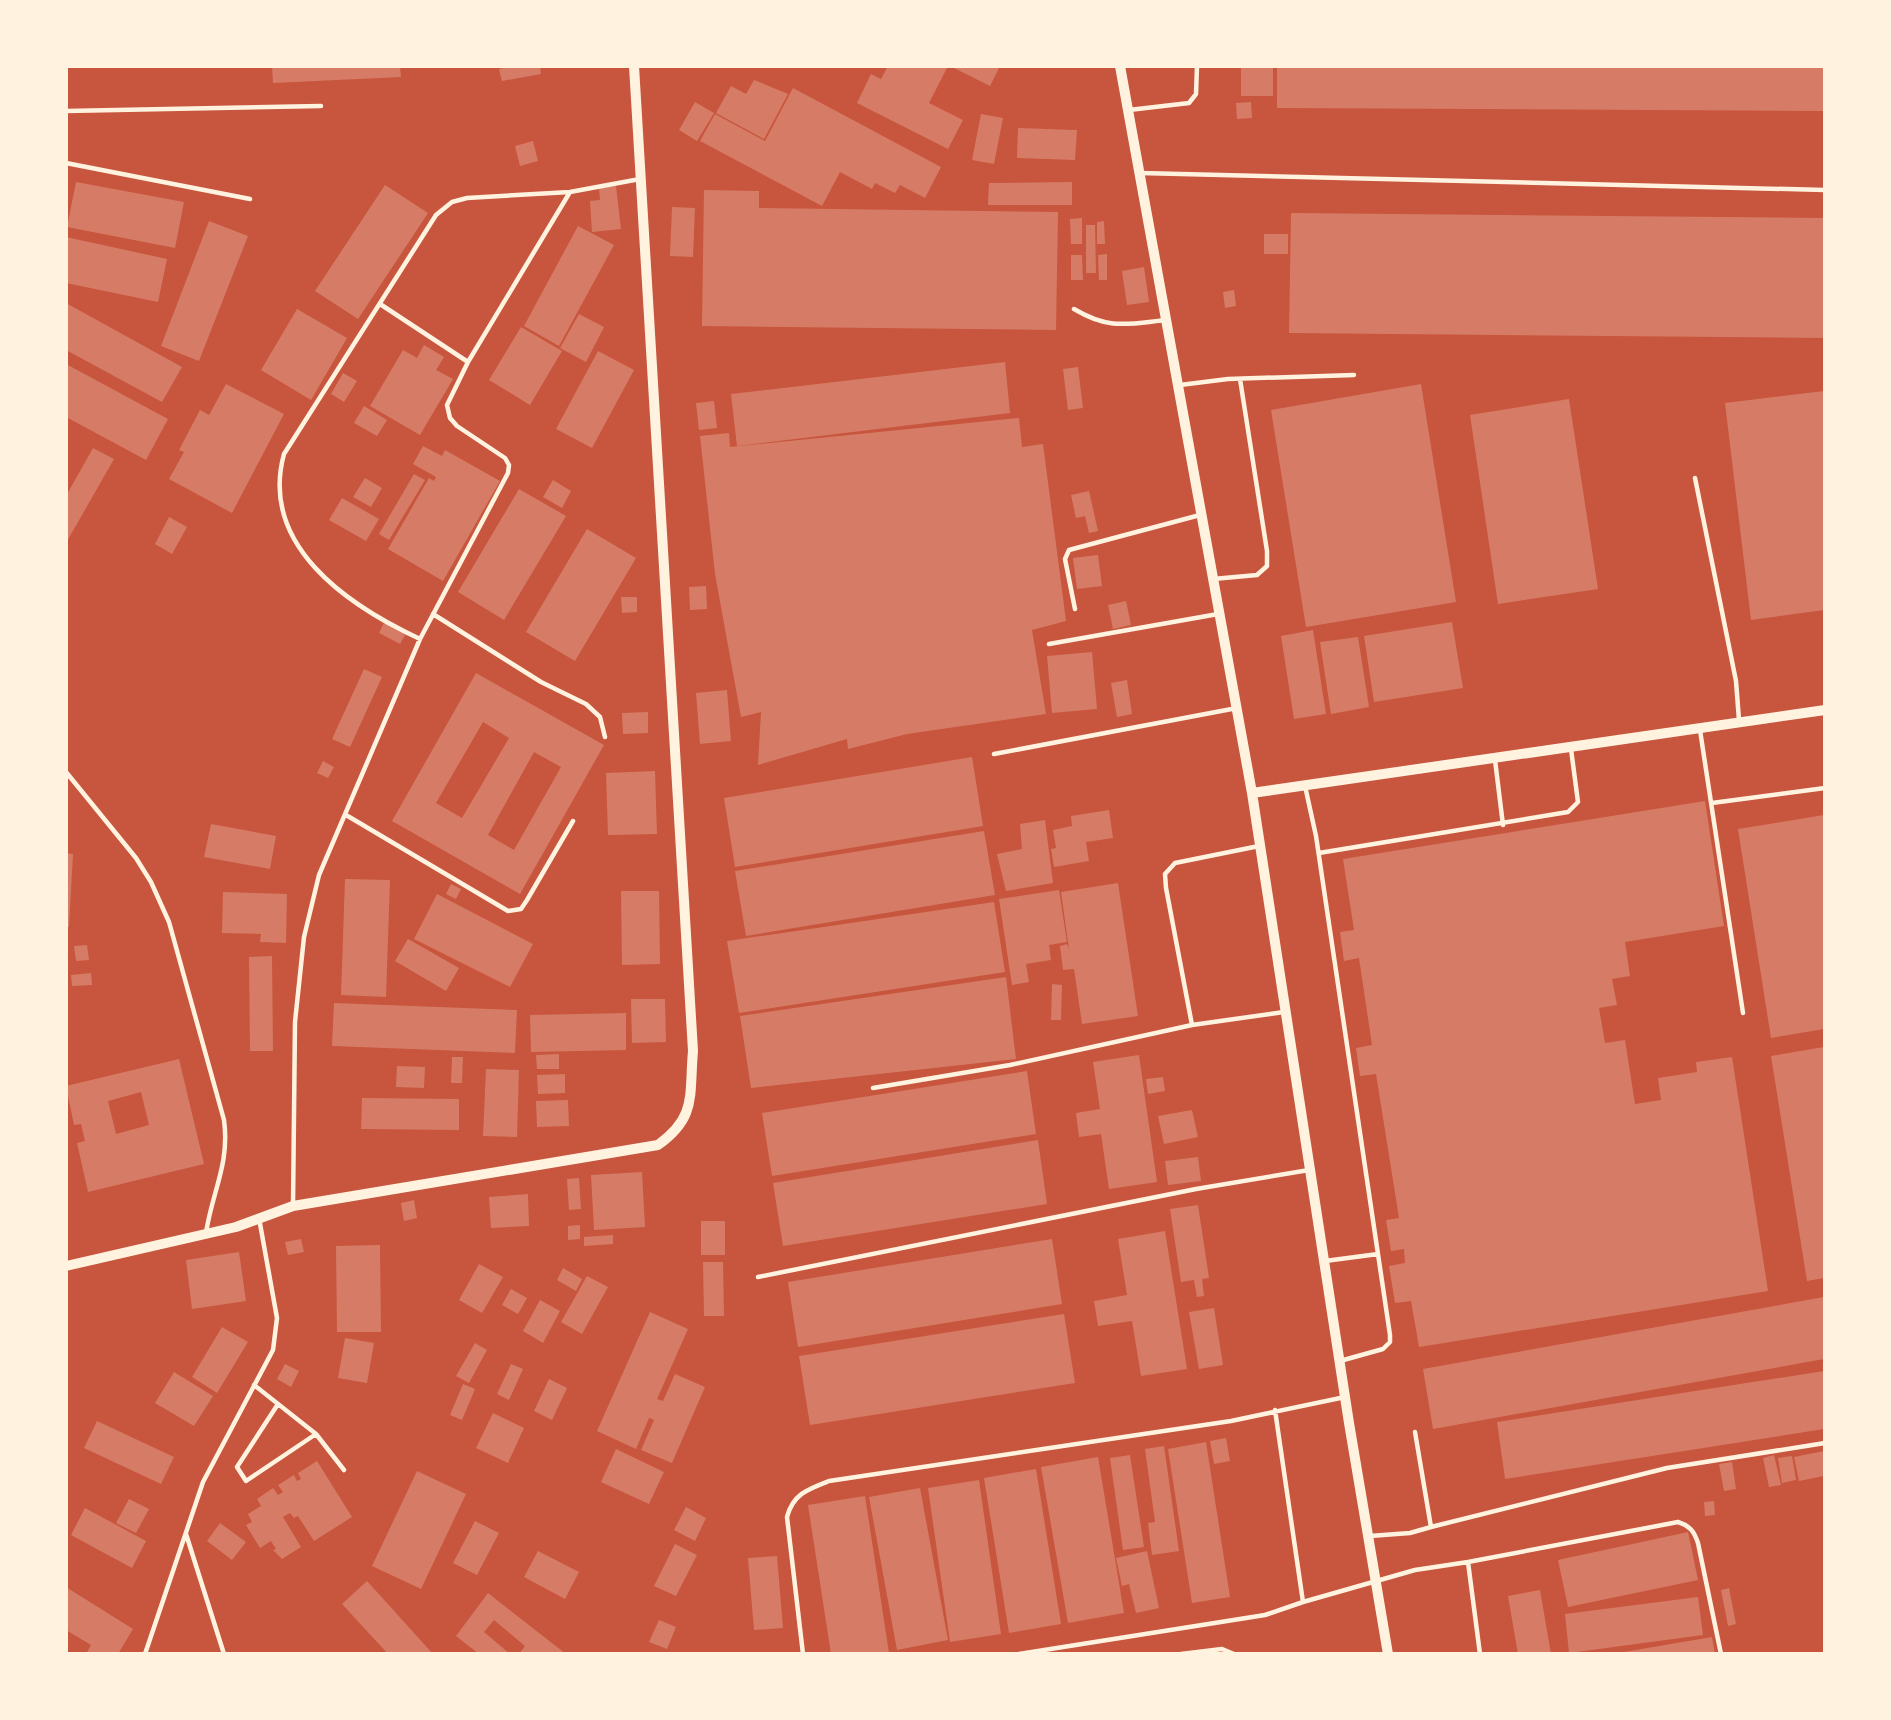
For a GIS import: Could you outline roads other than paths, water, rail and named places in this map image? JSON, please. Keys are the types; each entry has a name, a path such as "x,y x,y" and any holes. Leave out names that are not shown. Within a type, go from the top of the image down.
{"street":[{"path":"66,1266 206,1234 293,1206 658,1145 679,1130 687,1115 693,1051 634,66"},
{"path":"1120,66 1252,793 1388,1654"},
{"path":"1252,793 1825,709"}],"lane":[{"path":"1128,110 1189,103 1196,94 1197,66"},
{"path":"66,111 321,106"},
{"path":"66,163 250,199"},
{"path":"1139,173 1825,190"},
{"path":"420,639 395,628 347,596 312,565 294,541 279,501 278,477 284,454 436,215 452,202 492,195 570,192 640,179"},
{"path":"293,1206 295,1022 304,937 319,875 420,639 508,473 509,465 505,458 469,436 450,418 447,405 468,362 570,192"},
{"path":"380,304 468,362"},
{"path":"1074,309 1099,322 1114,326 1167,320"},
{"path":"1179,385 1240,379 1354,375"},
{"path":"1212,580 1257,575 1266,566 1267,551 1240,379"},
{"path":"1695,478 1736,681 1739,720"},
{"path":"1075,610 1065,559 1069,550 1200,515"},
{"path":"1049,644 1219,613"},
{"path":"433,614 541,682 586,704 600,717 606,737"},
{"path":"993,754 1237,708"},
{"path":"1699,726 1743,1013"},
{"path":"1319,853 1503,825 1574,809 1578,793 1570,745"},
{"path":"1495,757 1503,825"},
{"path":"66,772 136,858 151,882 169,922 224,1120 227,1143 225,1165 209,1214 206,1234"},
{"path":"1305,785 1319,853 1390,1342 1384,1349 1340,1361"},
{"path":"1712,803 1825,788"},
{"path":"346,815 508,911 521,909 573,821"},
{"path":"1192,1025 1165,874 1175,863 1259,846"},
{"path":"873,1088 1010,1065 1192,1025 1285,1012"},
{"path":"758,1277 1196,1189 1310,1170"},
{"path":"145,1654 204,1482 273,1350 277,1318 259,1217"},
{"path":"1324,1261 1378,1254"},
{"path":"254,1385 316,1434 344,1470"},
{"path":"803,1654 787,1517 795,1497 807,1489 829,1481 1231,1421 1346,1396"},
{"path":"278,1404 237,1466 246,1481 316,1434"},
{"path":"1275,1410 1303,1602"},
{"path":"1415,1432 1431,1527"},
{"path":"1369,1536 1410,1533 1667,1468 1825,1443"},
{"path":"1019,1654 1265,1615 1378,1579 1678,1521 1693,1531 1698,1543 1721,1654"},
{"path":"185,1533 224,1654"},
{"path":"1468,1562 1480,1654"},
{"path":"1181,1654 1222,1649 1234,1654"}]}
